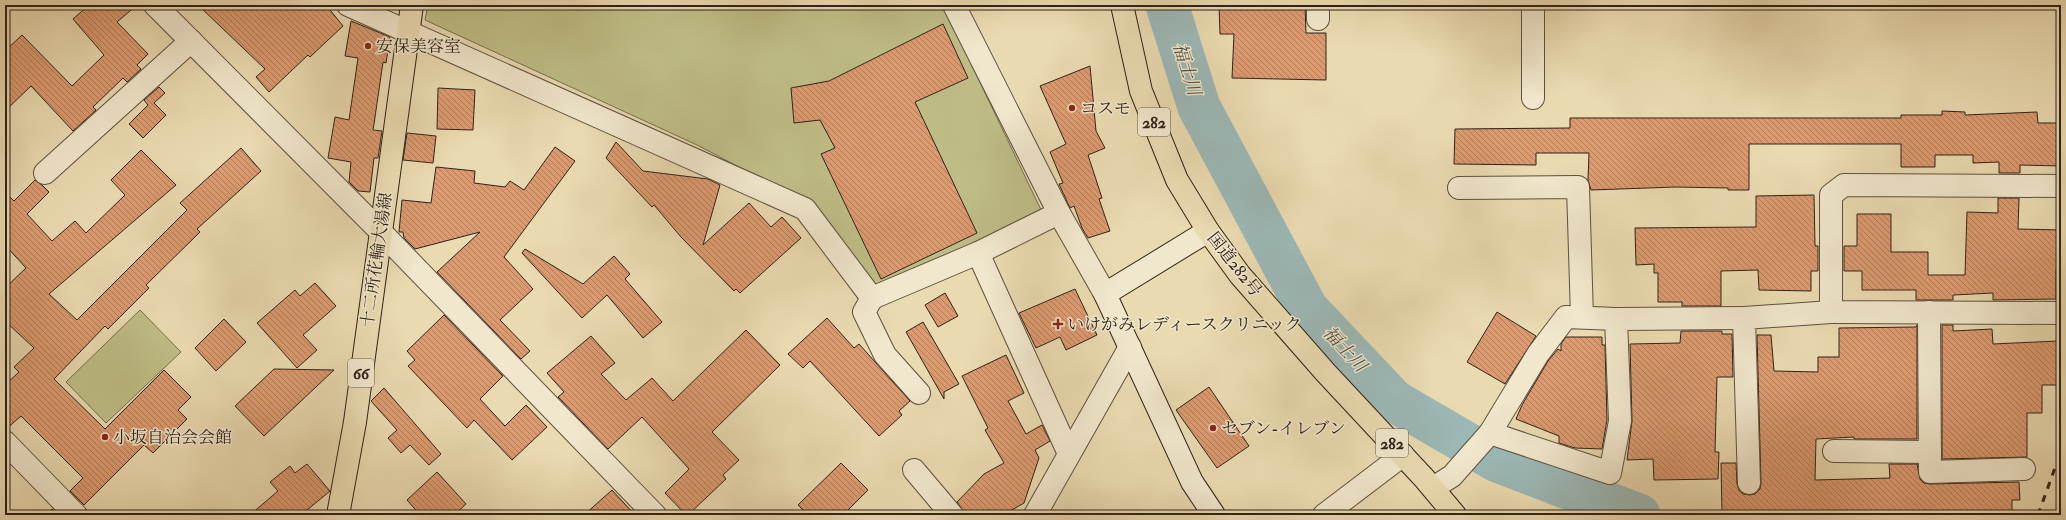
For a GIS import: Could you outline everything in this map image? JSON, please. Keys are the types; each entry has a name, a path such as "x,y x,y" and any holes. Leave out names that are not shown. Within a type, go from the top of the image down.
{"main road":[{"name":"十二所花輪大湯線","path":"338,515 355,422 412,5"},
{"name":"国道282号","path":"1122,5 1141,91 1177,180 1208,231 1245,281 1326,373 1433,488 1455,515"}],"street":[{"path":"155,5 380,231 655,515"},
{"path":"348,5 805,209 872,298"},
{"path":"954,5 1058,213 1105,294 1192,482 1214,515"},
{"path":"1533,5 1534,98"},
{"path":"45,173 191,41"},
{"path":"1831,312 1831,195 1844,185 2061,186"},
{"path":"1459,188 1578,187 1582,317"},
{"path":"919,393 885,355 864,312 872,298 978,253 1058,213"},
{"path":"1105,294 1208,231"},
{"path":"978,253 1069,454"},
{"path":"1433,488 1452,476 1489,435 1538,354 1566,317 1616,319 1744,318 1831,312 2061,313"},
{"path":"1929,312 1930,472 2024,469"},
{"path":"1744,318 1749,483"},
{"path":"1489,435 1610,473 1620,421 1616,319"},
{"path":"1035,515 1130,347"},
{"path":"5,442 76,515"},
{"path":"1834,451 1930,452"},
{"path":"1324,515 1403,455"},
{"path":"914,470 952,515"}],"shaded area":[{"path":"428,5 943,5 1042,212 878,290 817,208 697,145 425,20"},
{"path":"140,310 181,352 106,423 66,382"}],"building":[{"path":"89,5 137,5 117,22 148,54 137,65 141,69 127,82 123,78 93,107 96,110 73,131 31,86 5,111 5,51 22,35 72,86 104,55 73,19"},
{"path":"198,5 326,5 343,26 310,57 308,55 269,92 256,77 265,69"},
{"path":"1219,5 1305,5 1306,33 1326,33 1326,80 1232,78 1234,34 1220,34"},
{"path":"351,21 390,37 386,63 383,62 373,130 382,131 378,158 374,158 370,192 358,191 349,182 351,162 328,158 335,117 349,120 358,58 345,56"},
{"path":"943,24 968,78 915,102 977,233 881,279 821,154 835,148 820,120 794,123 791,88 829,81"},
{"name":"コスモ","path":"1090,66 1096,131 1105,148 1088,155 1102,198 1099,199 1110,231 1088,238 1082,228 1074,206 1070,208 1059,184 1063,183 1050,152 1066,144 1040,86"},
{"path":"159,87 165,93 154,103 166,115 143,138 129,124 148,105 144,100"},
{"path":"438,88 475,90 473,130 437,129"},
{"path":"1942,111 1965,112 1965,115 2037,112 2038,123 2061,123 2061,166 2020,165 2020,173 1999,173 1999,162 1973,163 1973,155 1935,155 1935,167 1901,167 1901,144 1749,144 1749,190 1676,187 1591,190 1588,180 1589,153 1536,153 1536,165 1454,164 1455,129 1570,128 1570,118 1901,118 1901,115 1942,115"},
{"path":"407,133 436,136 433,163 403,160"},
{"path":"616,142 643,171 708,179 720,185 703,245 749,203 771,227 782,217 801,238 740,293 736,289 734,291 681,237 654,205 652,207 606,158"},
{"path":"555,147 575,161 504,257 533,289 500,320 530,351 521,359 437,272 480,232 415,249 404,238 403,232 399,232 402,200 431,203 436,167 475,171 474,183 505,187 510,181 524,190"},
{"path":"241,148 261,171 197,229 200,232 146,285 149,288 108,329 105,326 54,379 105,429 164,370 191,397 178,410 187,419 153,453 144,445 84,505 70,491 83,478 21,416 5,430 5,385 19,372 14,367 34,348 5,321 5,288 26,268 5,245 5,192 14,201 35,180 49,192 27,214 52,241 75,221 86,233 125,195 111,180 141,150 176,185 49,294 77,320 187,210 180,203"},
{"path":"1814,195 1815,246 1818,246 1818,271 1811,271 1811,291 1759,290 1758,270 1721,271 1721,306 1682,306 1682,302 1658,302 1658,273 1654,273 1654,264 1636,265 1635,228 1756,227 1756,196"},
{"path":"1998,198 2019,198 2018,229 2061,230 2061,269 2056,269 2056,299 1993,300 1993,293 1953,295 1953,300 1916,300 1916,290 1862,290 1862,271 1844,271 1844,246 1857,246 1857,214 1891,214 1891,252 1928,252 1928,275 1965,275 1967,212 1998,213"},
{"path":"525,249 583,284 614,256 630,274 625,279 662,322 643,338 607,295 582,318 522,253"},
{"path":"315,283 336,306 303,335 317,350 297,368 257,323 295,290 300,296"},
{"name":"いけがみレディースクリニック","path":"1075,289 1097,335 1066,350 1060,337 1036,348 1019,313"},
{"path":"945,293 958,316 938,327 925,305"},
{"path":"1497,312 1536,336 1505,384 1467,362"},
{"path":"444,315 503,376 480,399 505,426 526,405 547,427 512,460 474,420 467,428 408,366 415,360 407,351"},
{"path":"827,318 854,348 859,344 910,401 899,411 902,415 879,436 810,361 803,368 788,354"},
{"path":"224,319 246,342 216,371 195,348"},
{"path":"923,322 959,384 944,392 944,399 906,332"},
{"path":"1917,325 1917,439 1854,439 1854,437 1816,439 1815,480 1890,478 1889,464 1917,464 1920,479 1924,483 2019,482 2020,500 2012,500 2012,515 1722,515 1721,463 1736,463 1737,484 1739,490 1743,494 1755,494 1760,489 1757,335 1771,335 1774,371 1818,372 1818,357 1839,357 1839,328 1916,327"},
{"path":"1942,325 1953,325 1953,331 1992,329 1993,344 2058,341 2059,385 2042,385 2042,413 2027,413 2027,457 1942,459"},
{"path":"746,330 780,365 712,432 739,460 723,475 726,479 688,515 686,515 665,493 689,469 642,417 608,449 558,397 564,392 547,373 591,336 615,363 601,374 626,400 652,378 673,401"},
{"path":"1681,331 1722,331 1722,334 1732,334 1733,377 1717,377 1715,452 1719,452 1718,479 1654,480 1653,459 1627,460 1632,421 1630,344 1680,343"},
{"path":"1566,337 1602,337 1602,345 1605,345 1607,420 1602,449 1575,448 1559,443 1559,436 1516,419 1522,405 1548,361 1558,349 1561,351 1561,344"},
{"path":"1006,355 1024,393 1008,401 1026,434 1042,425 1050,441 1035,450 1039,458 1024,503 1003,515 966,515 957,502 984,474 1004,463 985,430 988,428 962,376"},
{"path":"274,369 334,370 264,436 235,406"},
{"name":"セブン-イレブン","path":"1209,387 1249,446 1217,468 1176,410"},
{"path":"384,388 441,454 429,465 410,445 401,453 388,438 397,430 371,401"},
{"path":"841,463 868,490 843,515 808,515 798,505"},
{"path":"307,464 330,491 301,515 250,515 278,491 270,482 290,466 295,473"},
{"path":"437,472 466,504 454,515 420,515 407,500"},
{"path":"612,490 635,515 584,515"},
{"path":"52,509 59,515 46,515"}],"waterway":[{"name":"福士川","path":"1167,5 1199,107 1307,309 1394,401 1497,461 1639,515"}],"railway":[{"path":"2038,515 2061,451"}],"place":[{"name":"安保美容室","path":"368,46"},
{"name":"コスモ","path":"1072,108"},
{"name":"いけがみレディースクリニック","path":"1058,324"},
{"name":"セブン-イレブン","path":"1213,428"},
{"name":"小坂自治会会館","path":"105,437"}]}
